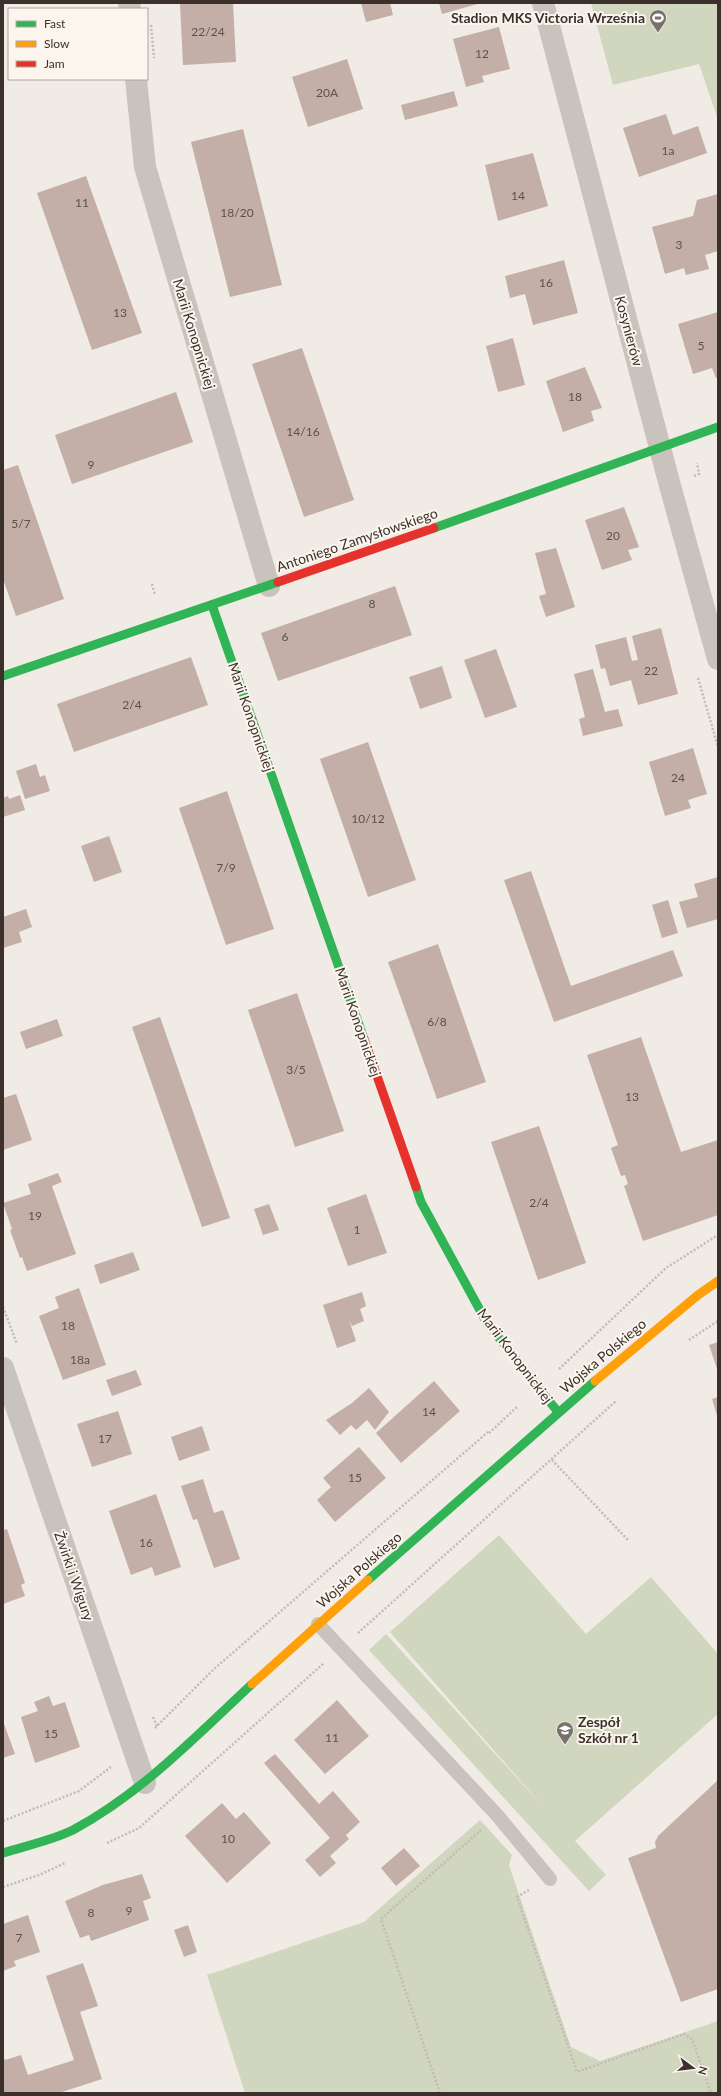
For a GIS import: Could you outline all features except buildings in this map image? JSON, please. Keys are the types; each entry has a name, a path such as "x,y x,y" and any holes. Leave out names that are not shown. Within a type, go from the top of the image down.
{"street":[{"name":"Kosynierów","path":"543,3 659,447 718,659"},
{"name":"Marii Konopnickiej","path":"136,80 145,167 269,586"},
{"name":"Antoniego Zamysłowskiego","path":"3,676 212,606 718,427"},
{"name":"Marii Konopnickiej","path":"212,606 421,1202 486,1323 558,1412"},
{"name":"Wojska Polskiego","path":"3,1853 71,1831 112,1807 145,1783 318,1624 558,1412 698,1295 718,1281"},
{"name":"Żwirki i Wigury","path":"3,1368 145,1783"}],"lane":[{"path":"318,1624 497,1815 550,1879"}],"path":[{"path":"685,1343 718,1320"},
{"path":"531,1478 620,1398"},
{"path":"3,1821 79,1791 134,1750 214,1669 488,1432"},
{"path":"552,1460 628,1540"},
{"path":"440,2093 381,1919 497,1815"},
{"path":"550,1879 517,1897 577,2072 684,2034 692,2039 711,2093"}],"green space":[{"name":"Stadion MKS Victoria Września","path":"591,3 718,3 718,120 699,64 613,85"},
{"path":"499,1535 586,1634 651,1577 718,1654 718,1714 575,1841 606,1875 589,1891 369,1650 386,1634 548,1812 390,1632"},
{"path":"480,1820 512,1855 509,1865 571,2047 600,2061 718,2021 718,2093 245,2093 207,1975 364,1922"}],"traffic: fast":[{"path":"434,528 718,427"},
{"path":"3,676 278,582"},
{"path":"212,605 364,1039"},
{"path":"416,1187 421,1202 487,1323 558,1412"},
{"path":"368,1580 595,1381"},
{"path":"3,1853 65,1834 122,1799 145,1782 189,1744 252,1684"}],"traffic: slow":[{"path":"595,1381 698,1295 718,1281"},
{"path":"252,1684 368,1580"}],"traffic: jam":[{"path":"278,582 434,528"},
{"path":"364,1039 416,1187"}],"place":[{"name":"Stadion MKS Victoria Września","path":"658,33"},
{"name":"Zespół Szkół nr 1","path":"565,1745"}]}
